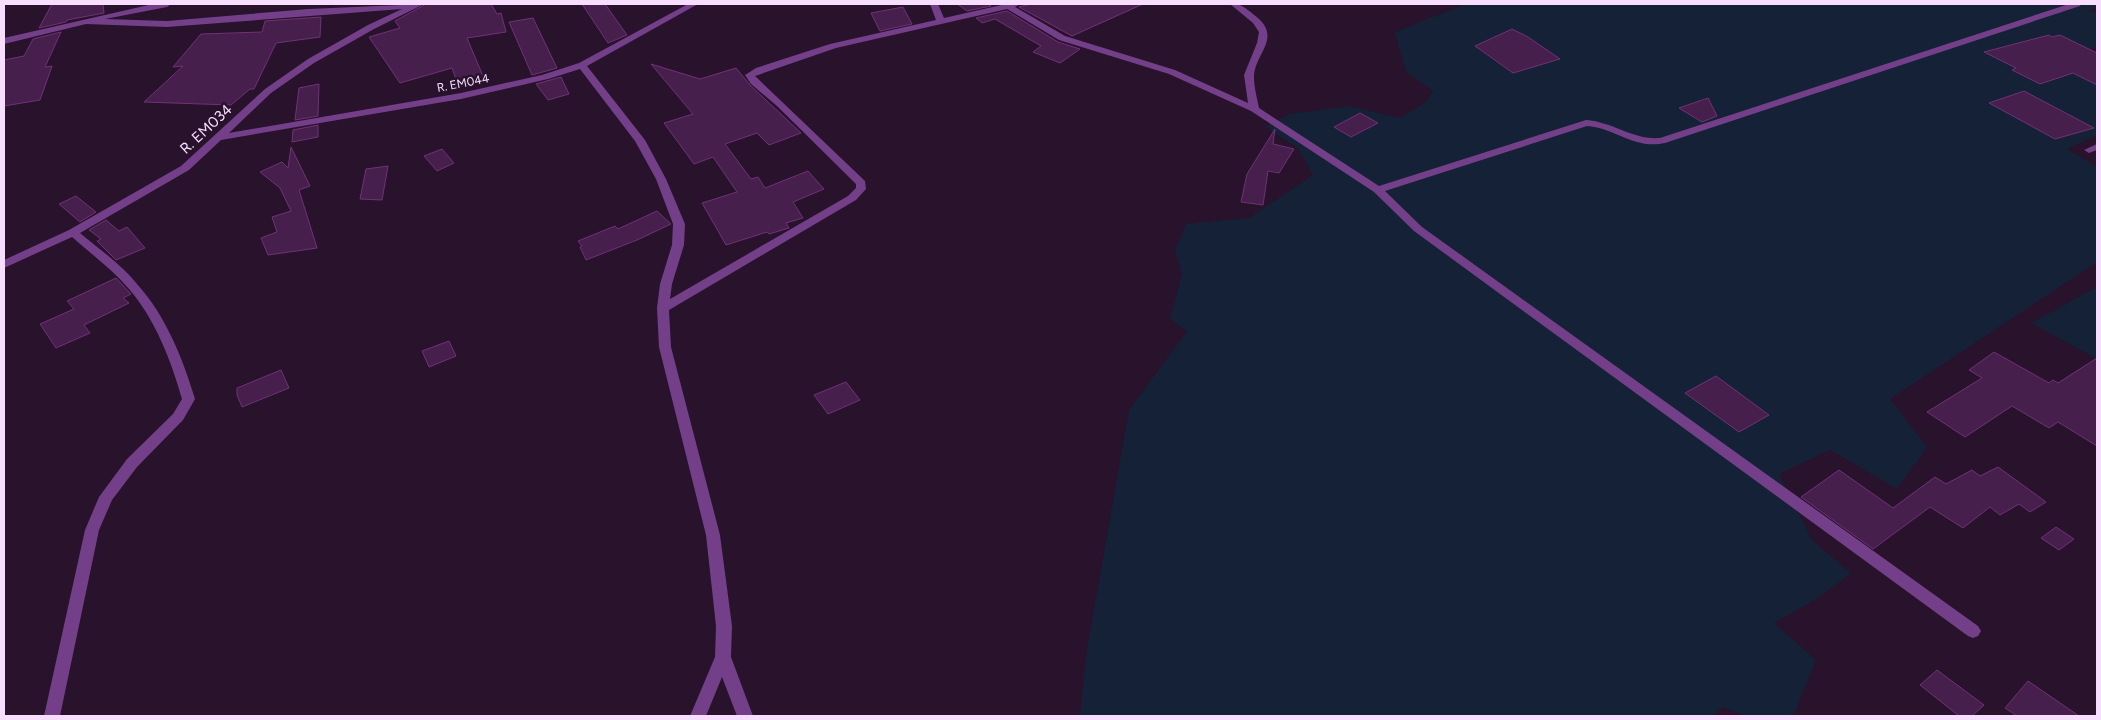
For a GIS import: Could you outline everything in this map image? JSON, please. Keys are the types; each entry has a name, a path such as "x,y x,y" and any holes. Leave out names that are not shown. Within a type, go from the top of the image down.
{"street":[{"path":"4,41 131,10 166,4"},
{"path":"84,21 167,24 418,4"},
{"name":"R. EM034","path":"4,264 73,232 185,168 221,137 268,91 311,61 371,27 418,4"},
{"name":"R. EM044","path":"221,137 461,96 536,79 582,65 694,4"},
{"path":"934,4 941,21"},
{"path":"1234,4 1257,21 1263,32 1262,43 1250,75 1254,109"},
{"path":"1378,190 1586,123 1599,122 1631,140 1648,144 1661,141 2077,4"},
{"path":"663,308 852,198 861,188 861,183 780,104 754,82 750,74 833,46 1013,5 1062,38 1172,72 1254,109 1378,190 1418,229 1973,631"},
{"path":"124,23 131,10"},
{"path":"582,65 640,140 661,179 679,224 678,245 666,284 663,308 665,347 713,535 724,626 723,657 698,716"},
{"path":"52,716 92,530 102,505 132,463 178,417 189,399 160,326 134,286 73,232"},
{"path":"723,657 745,716"}],"shaded area":[{"path":"1465,4 2097,4 2097,8 2087,11 2097,13 2097,47 2066,56 2097,74 2097,135 2067,149 2097,167 2097,262 1890,399 1927,447 1897,489 1830,450 1779,474 1812,540 1851,573 1818,598 1774,623 1816,660 1794,714 1788,716 1745,716 1722,707 1714,716 1080,716 1086,655 1129,410 1187,331 1170,319 1182,273 1175,250 1186,224 1249,218 1313,175 1298,148 1265,127 1289,114 1350,106 1400,118 1426,102 1433,91 1406,72 1395,32"},
{"path":"2097,287 2097,359 2031,323"}],"building":[{"path":"52,4 103,4 104,13 39,28"},
{"path":"426,4 491,4 497,14 501,13 506,32 467,38 483,76 457,82 452,68 400,83 369,37 400,28 395,21"},
{"path":"582,4 605,4 627,35 608,43"},
{"path":"957,4 988,4 991,6 967,11"},
{"path":"1031,4 1143,4 1072,36 1019,7"},
{"path":"903,7 912,24 880,31 871,13"},
{"path":"1007,11 1058,42 1080,49 1060,63 1033,52 1041,46 995,19 982,23 976,18"},
{"path":"321,17 320,37 276,43 254,89 250,89 231,105 144,102 183,66 173,67 201,34 262,32 265,21"},
{"path":"533,18 557,68 532,75 509,22"},
{"path":"1512,29 1528,37 1560,59 1513,73 1475,46"},
{"path":"61,32 45,67 52,66 40,100 4,106 4,60 24,56 33,39"},
{"path":"2049,35 2052,37 2060,35 2097,53 2097,85 2073,73 2040,84 2012,70 2016,68 1984,52"},
{"path":"651,64 700,79 736,68 750,85 801,133 769,145 757,133 725,144 751,179 758,177 765,188 808,171 824,189 793,202 803,218 786,223 789,228 769,234 767,232 726,245 702,203 737,192 713,157 694,164 664,123 693,114"},
{"path":"561,77 569,94 548,100 536,84"},
{"path":"319,84 318,116 295,120 299,88"},
{"path":"2024,91 2094,128 2055,139 1989,103"},
{"path":"1708,98 1717,116 1702,122 1679,108"},
{"path":"1360,113 1378,123 1351,137 1334,127"},
{"path":"318,125 318,137 292,142 293,130"},
{"path":"1275,129 1273,144 1294,149 1279,173 1268,171 1263,205 1241,202 1247,174"},
{"path":"291,147 310,186 299,190 317,248 268,255 261,238 277,232 272,217 291,211 280,188 260,172 282,162 288,168"},
{"path":"442,149 454,163 437,171 424,156"},
{"path":"388,166 382,200 360,199 366,169"},
{"path":"76,196 96,212 80,222 59,204"},
{"path":"657,211 671,224 586,260 580,247 582,246 578,241 615,226 618,229"},
{"path":"106,220 119,231 127,227 145,248 116,260 97,241 101,239 89,230"},
{"path":"116,278 131,294 123,298 129,303 84,325 90,333 56,348 40,324 74,309 67,301"},
{"path":"449,341 456,356 429,367 422,351"},
{"path":"1994,352 2049,383 2053,380 2058,383 2097,358 2097,446 2058,422 2049,428 2012,406 1965,437 1927,412 1982,378 1969,370"},
{"path":"281,370 289,388 242,407 237,395 237,388"},
{"path":"1716,376 1769,415 1739,432 1685,393"},
{"path":"846,382 860,400 828,414 814,395"},
{"path":"1998,467 2046,502 2030,512 2019,504 2000,515 1990,507 1963,528 1930,507 1873,549 1801,497 1839,470 1893,508 1935,477 1946,484 1972,470 1980,476"},
{"path":"2056,527 2074,539 2059,550 2041,538"},
{"path":"1937,670 1984,705 1972,716 1959,716 1920,685"},
{"path":"2028,681 2079,716 2017,716 2005,708"}]}
